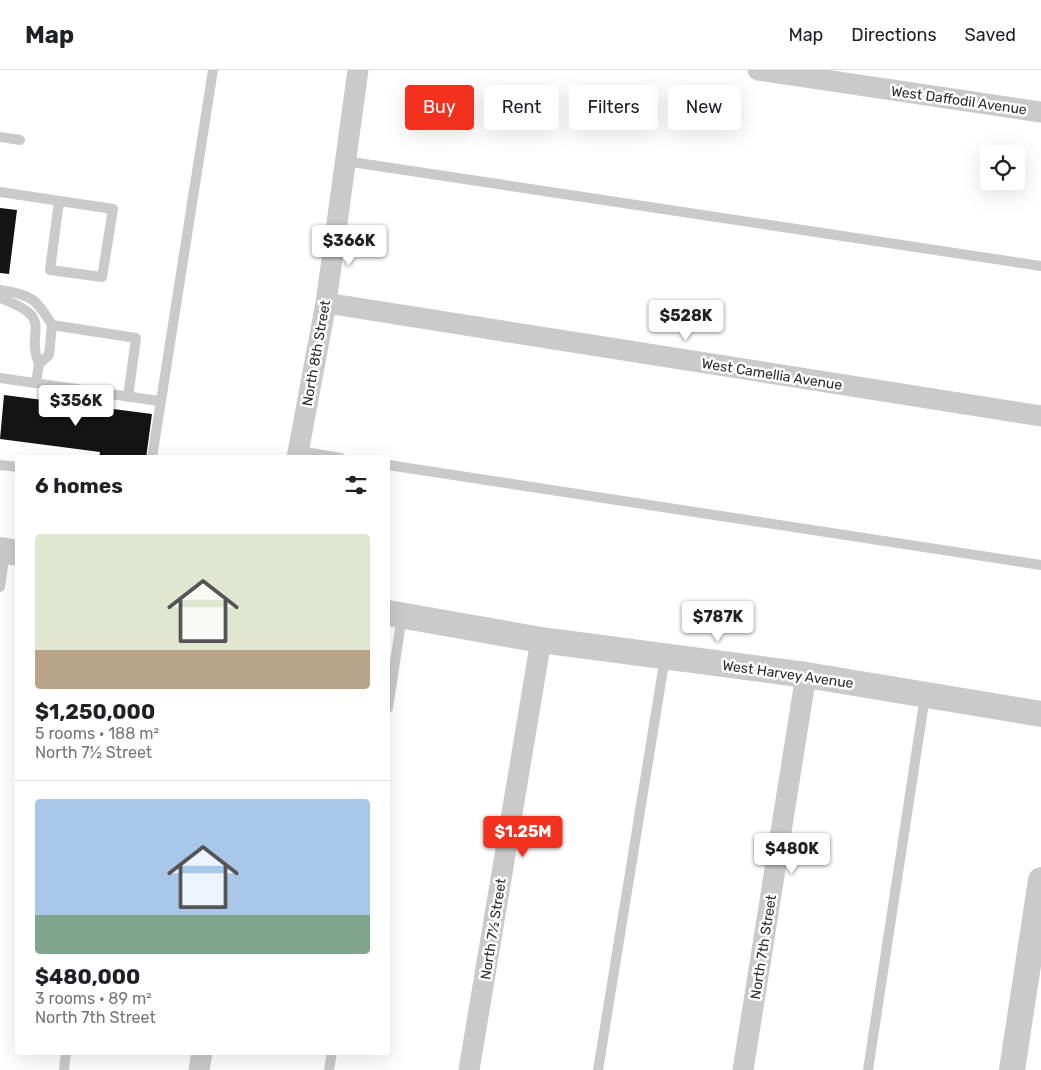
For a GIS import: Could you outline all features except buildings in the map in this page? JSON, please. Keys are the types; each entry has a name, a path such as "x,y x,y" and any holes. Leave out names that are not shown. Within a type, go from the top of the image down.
{"street":[{"name":"North 8th Street","path":"298,454 326,303 358,70"},
{"name":"West Daffodil Avenue","path":"758,70 1041,112"},
{"name":"West Camellia Avenue","path":"326,303 1041,416"},
{"name":"West Harvey Avenue","path":"395,614 540,640 806,675 1041,714"},
{"name":"North 7½ Street","path":"469,1070 540,640"},
{"name":"North 7th Street","path":"743,1070 806,675"},
{"path":"1012,1070 1041,880"},
{"path":"199,1070 202,1055"}],"lane":[{"path":"152,455 159,401 213,70"},
{"path":"0,137 20,140"},
{"path":"345,161 1041,266"},
{"path":"0,192 112,209 102,277 50,270 59,201"},
{"path":"0,290 19,293 38,302 52,325 49,355 39,364"},
{"path":"0,298 30,313 38,326 34,354 39,364 36,384"},
{"path":"52,325 136,338 128,397"},
{"path":"0,378 159,401"},
{"path":"0,464 15,466"},
{"path":"390,465 1041,565"},
{"path":"0,587 8,552"},
{"path":"390,681 395,614"},
{"path":"598,1070 665,656"},
{"path":"868,1070 925,694"},
{"path":"64,1070 66,1055"},
{"path":"329,1070 332,1055"}]}
